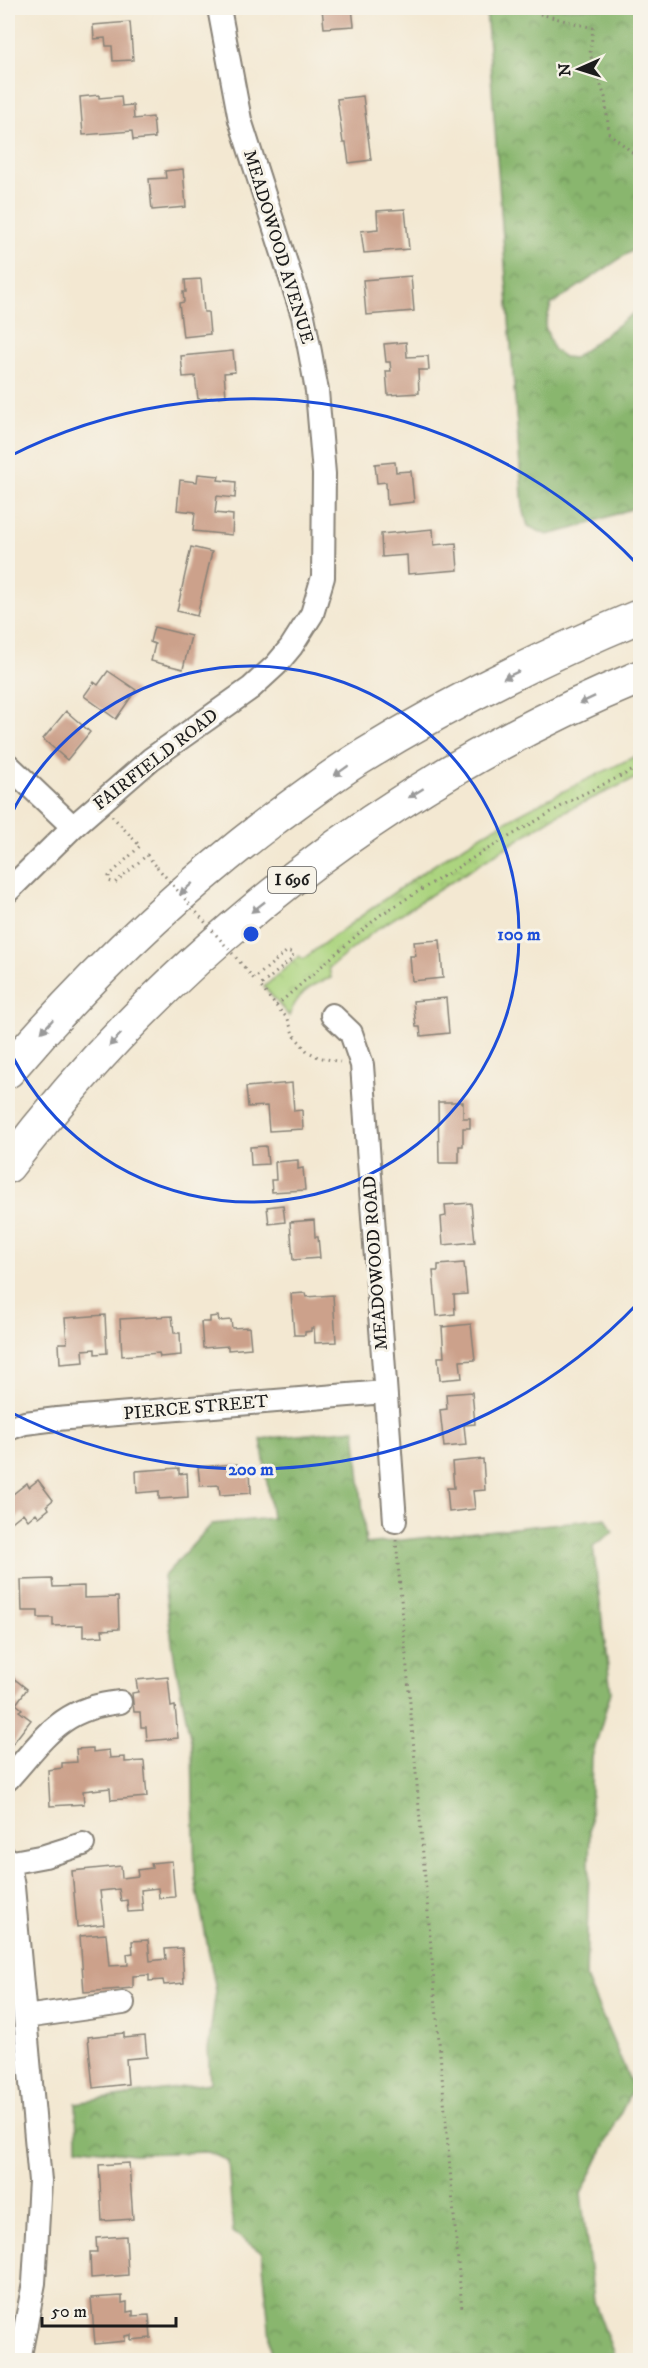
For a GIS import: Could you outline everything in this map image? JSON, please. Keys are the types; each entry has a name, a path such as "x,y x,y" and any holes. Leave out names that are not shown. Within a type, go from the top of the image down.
{"highway":[{"path":"8,1071 48,1024 142,929 192,884 297,802 360,758 471,695 548,657 640,616"},
{"name":"I 696","path":"8,1166 67,1092 159,994 233,927 322,857 394,807 487,751 548,719 640,677"}],"street":[{"name":"MEADOWOOD AVENUE","path":"219,8 240,120 303,316 316,391 324,474 325,550 323,577 318,596 304,629"},
{"name":"FAIRFIELD ROAD","path":"8,891 73,827 151,759 265,676 304,629"},
{"path":"8,765 73,827"},
{"name":"MEADOWOOD ROAD","path":"332,1015 351,1033 362,1065 395,1521"},
{"name":"PIERCE STREET","path":"8,1429 25,1423 57,1419 385,1392"},
{"path":"8,1779 58,1724 70,1715 99,1704 120,1702"},
{"path":"19,2361 34,2283 40,2181 13,1887 8,1861 45,1856 83,1844"},
{"path":"25,2017 123,2003"}],"path":[{"path":"540,14 593,28 590,54 605,97 609,133 640,156"},
{"path":"276,1006 380,915 579,796 640,767"},
{"path":"109,813 140,846 109,876 109,881 115,883 147,855 254,979 287,951 293,953 292,959 260,986 288,1018 293,1034 307,1051 318,1057 336,1059 340,1061 341,1066"},
{"path":"395,1521 462,2309"}],"green space":[{"path":"486,8 640,8 640,245 551,305 545,326 553,349 564,357 574,358 640,308 640,506 547,535 528,526 523,508"},
{"path":"640,754 640,776 557,815 377,929 329,968 331,978 316,984 305,992 296,1002 289,1016 264,987 299,956 303,959 432,866 497,826"},
{"path":"355,1429 366,1544 606,1518 613,1532 593,1546 611,1692 592,1757 586,1978 633,2088 581,2194 594,2301 616,2360 272,2360 262,2253 233,2232 228,2161 208,2152 134,2154 77,2147 76,2103 210,2083 208,2049 216,1991 195,1879 192,1747 175,1663 163,1577 212,1524 272,1518 261,1439"}],"building":[{"path":"322,8 352,8 354,26 324,28"},
{"path":"130,22 133,60 113,61 112,46 106,46 105,38 94,39 93,25"},
{"path":"99,95 99,98 121,96 122,106 133,105 134,119 153,117 155,138 133,140 132,131 83,135 80,97"},
{"path":"363,96 371,160 349,163 346,143 343,143 337,99"},
{"path":"183,169 186,207 152,210 149,179 166,178 165,171"},
{"path":"405,209 409,249 364,253 361,231 378,229 377,211"},
{"path":"411,276 414,311 366,315 363,280"},
{"path":"201,279 204,312 208,312 210,334 183,337 179,303 184,302 185,280"},
{"path":"406,342 407,357 428,356 429,370 418,370 419,393 388,395 386,371 391,371 390,362 386,362 384,344"},
{"path":"233,351 235,372 224,373 226,396 198,399 195,376 183,377 181,356"},
{"path":"395,462 396,472 411,471 414,502 387,505 386,482 377,483 375,464"},
{"path":"198,474 219,476 218,480 236,482 235,498 217,496 215,513 233,515 232,535 193,531 195,512 177,510 180,480 197,482"},
{"path":"433,529 434,545 456,543 458,570 408,574 407,555 382,557 381,534"},
{"path":"191,547 212,552 197,616 177,611"},
{"path":"154,627 191,636 183,669 151,661 155,644 150,642"},
{"path":"108,671 136,690 116,719 84,696 94,682 98,685"},
{"path":"66,711 90,732 67,760 43,739"},
{"path":"440,940 443,978 412,981 410,956 416,956 414,942"},
{"path":"446,998 449,1033 421,1036 420,1027 416,1027 413,1001"},
{"path":"292,1083 294,1111 302,1110 303,1129 269,1131 267,1106 248,1107 246,1087"},
{"path":"438,1102 463,1102 463,1118 470,1118 470,1128 463,1128 463,1146 459,1146 459,1163 439,1163"},
{"path":"266,1146 268,1164 251,1165 250,1147"},
{"path":"298,1160 298,1169 303,1168 305,1190 272,1192 271,1180 276,1180 275,1162"},
{"path":"471,1203 475,1242 443,1245 441,1217 446,1216 445,1205"},
{"path":"283,1205 285,1222 269,1224 267,1207"},
{"path":"314,1220 320,1258 293,1260 290,1222"},
{"path":"464,1263 467,1294 454,1295 455,1314 437,1316 433,1271 438,1271 438,1265"},
{"path":"305,1293 306,1297 333,1295 336,1342 315,1343 314,1328 305,1332 305,1335 294,1335 291,1294"},
{"path":"105,1315 107,1353 95,1354 95,1349 83,1350 84,1362 60,1364 59,1343 67,1343 65,1318"},
{"path":"172,1316 174,1333 180,1333 181,1355 160,1357 159,1353 122,1356 120,1319"},
{"path":"218,1316 219,1321 231,1320 232,1328 249,1327 251,1348 228,1350 228,1346 203,1348 201,1322 210,1322 210,1317"},
{"path":"471,1324 475,1360 460,1361 462,1378 440,1380 438,1357 444,1357 442,1327"},
{"path":"472,1392 475,1424 464,1425 466,1445 444,1447 440,1410 447,1409 446,1394"},
{"path":"483,1459 485,1490 473,1491 475,1509 449,1512 447,1488 454,1488 452,1462"},
{"path":"237,1464 238,1470 250,1468 251,1493 220,1495 219,1485 200,1486 198,1467"},
{"path":"179,1468 179,1474 187,1473 188,1497 159,1499 159,1491 137,1493 136,1471"},
{"path":"38,1480 53,1500 47,1505 49,1509 39,1517 36,1513 28,1520 23,1513 8,1525 8,1498 27,1483 29,1487"},
{"path":"52,1579 53,1587 84,1586 84,1598 118,1597 119,1629 102,1630 103,1636 83,1637 83,1625 53,1626 53,1618 38,1618 38,1611 22,1611 21,1580"},
{"path":"640,1623 640,1649 639,1649 637,1624"},
{"path":"12,1677 27,1689 16,1704 22,1709 19,1711 31,1720 10,1747 8,1745 8,1683"},
{"path":"168,1677 171,1707 175,1706 178,1738 147,1741 146,1727 141,1727 140,1712 134,1712 132,1693 138,1692 136,1680"},
{"path":"93,1748 93,1752 109,1750 110,1758 125,1757 125,1762 144,1761 147,1797 111,1800 110,1788 83,1791 84,1804 50,1806 48,1770 62,1768 62,1763 77,1762 76,1749"},
{"path":"172,1861 175,1897 159,1898 158,1888 141,1890 143,1911 128,1912 127,1900 121,1901 119,1889 100,1891 104,1924 77,1927 72,1871 121,1866 122,1878 138,1876 137,1870 152,1868 151,1863"},
{"path":"106,1934 109,1966 128,1965 127,1954 133,1953 132,1941 148,1940 150,1961 166,1959 165,1949 182,1948 184,1983 164,1985 163,1980 149,1981 149,1975 133,1976 133,1988 84,1992 80,1936"},
{"path":"124,2033 124,2038 145,2036 147,2057 126,2059 128,2084 93,2088 88,2037"},
{"path":"129,2163 133,2219 102,2221 99,2165"},
{"path":"126,2236 128,2275 91,2278 90,2252 97,2252 96,2238"},
{"path":"122,2296 122,2303 127,2302 127,2312 133,2311 133,2316 149,2315 151,2338 131,2340 131,2335 125,2336 125,2341 95,2344 91,2298"}]}
